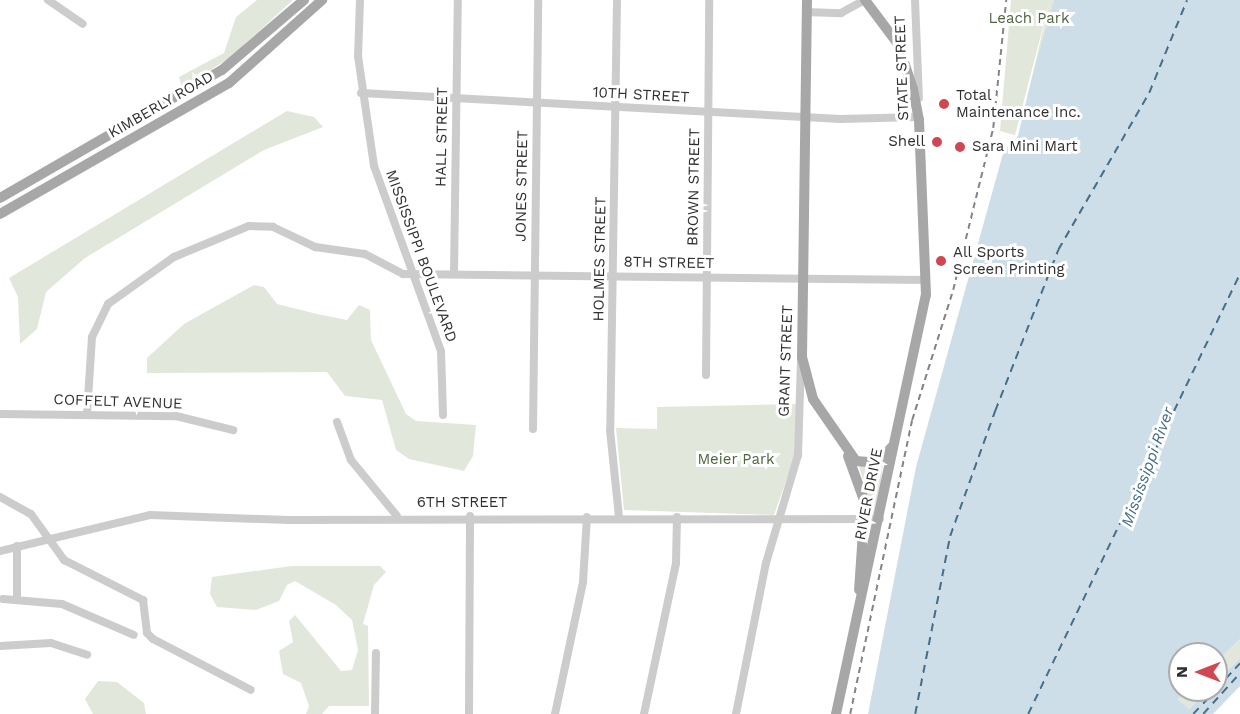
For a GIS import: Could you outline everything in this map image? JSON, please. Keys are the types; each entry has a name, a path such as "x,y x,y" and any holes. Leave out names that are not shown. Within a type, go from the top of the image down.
{"main road":[{"name":"KIMBERLY ROAD","path":"0,198 222,70 304,0"},
{"name":"KIMBERLY ROAD","path":"0,214 229,83 322,0"},
{"name":"GRANT STREET","path":"802,334 807,0"},
{"path":"865,0 898,44 919,120"},
{"name":"STATE STREET","path":"919,120 926,280"},
{"name":"RIVER DRIVE","path":"836,714 894,444 923,327 926,280"},
{"path":"802,334 813,399 846,450 866,519 859,605"},
{"path":"846,450 870,465 881,461 894,444"}],"street":[{"path":"48,0 83,24"},
{"name":"MISSISSIPPI BOULEVARD","path":"360,0 362,93 376,175 441,351 443,415"},
{"name":"HALL STREET","path":"454,274 458,0"},
{"name":"JONES STREET","path":"533,429 538,0"},
{"name":"HOLMES STREET","path":"616,0 610,430 619,517"},
{"name":"BROWN STREET","path":"706,375 709,0"},
{"path":"806,12 848,11 865,0"},
{"name":"STATE STREET","path":"915,0 919,120"},
{"name":"10TH STREET","path":"362,93 806,117 919,120"},
{"name":"8TH STREET","path":"87,414 92,337 108,304 174,256 228,230 273,227 315,247 365,254 388,270 412,274 926,280"},
{"name":"GRANT STREET","path":"736,714 779,519 798,455 802,334"},
{"name":"COFFELT AVENUE","path":"0,414 176,416 234,430"},
{"path":"337,422 351,460 397,516"},
{"path":"0,497 31,514 64,560 143,600 147,633 153,639 251,690"},
{"name":"6TH STREET","path":"0,551 150,515 280,520 397,516 879,519"},
{"path":"469,714 470,516"},
{"path":"555,714 583,582 587,517"},
{"path":"644,714 676,562 677,517"},
{"path":"17,546 17,599"},
{"path":"3,599 69,607 134,635"},
{"path":"0,646 51,643 87,655"},
{"path":"375,714 376,653"}],"green space":[{"path":"257,0 293,0 231,57 182,88 179,77 224,53 236,17"},
{"name":"Leach Park","path":"1011,0 1054,0 1018,136 1000,131"},
{"path":"287,111 314,117 323,127 264,150 85,258 46,292 37,329 20,344 18,297 9,278"},
{"path":"254,285 264,287 277,304 317,314 347,320 359,305 370,310 371,340 406,414 416,421 476,425 473,456 464,471 409,459 396,450 382,400 345,396 327,372 147,373 147,358 184,324"},
{"name":"Meier Park","path":"798,404 794,458 774,515 624,510 616,428 657,429 657,407"},
{"path":"883,463 878,512 873,516 859,466"},
{"path":"291,566 380,566 386,572 374,585 363,624 368,626 369,706 329,706 322,714 306,714 309,706 301,683 283,674 279,651 293,642 289,621 295,615 341,671 352,670 358,650 352,620 336,605 295,581 287,585 279,601 256,610 217,607 210,594 212,577"},
{"path":"1240,639 1240,658 1228,670 1228,650"},
{"path":"98,681 117,682 144,703 146,714 93,714 85,699"},
{"path":"1181,702 1196,702 1189,709"}],"water":[{"name":"Mississippi River","path":"1054,0 1240,0 1240,639 1228,650 1228,642 1168,642 1168,702 1181,702 1189,709 1196,702 1225,702 1213,714 868,714 916,467 1004,150 1013,143"},
{"path":"1240,658 1240,686 1228,698 1228,670"}],"pier":[{"path":"1050,0 1018,136 1008,147 1015,135"}],"ferry route":[{"path":"915,714 950,536 995,411 1058,250 1149,93 1187,0"},
{"path":"1028,714 1240,274"},
{"path":"1228,676 1240,663"},
{"path":"1203,714 1240,673"},
{"path":"1193,714 1204,702"}],"railway":[{"path":"850,714 912,420 953,290 993,128 1006,0"}],"place":[{"name":"Total Maintenance Inc.","path":"944,104"},
{"name":"Shell","path":"937,142"},
{"name":"Sara Mini Mart","path":"960,147"},
{"name":"All Sports Screen Printing","path":"941,261"}]}
